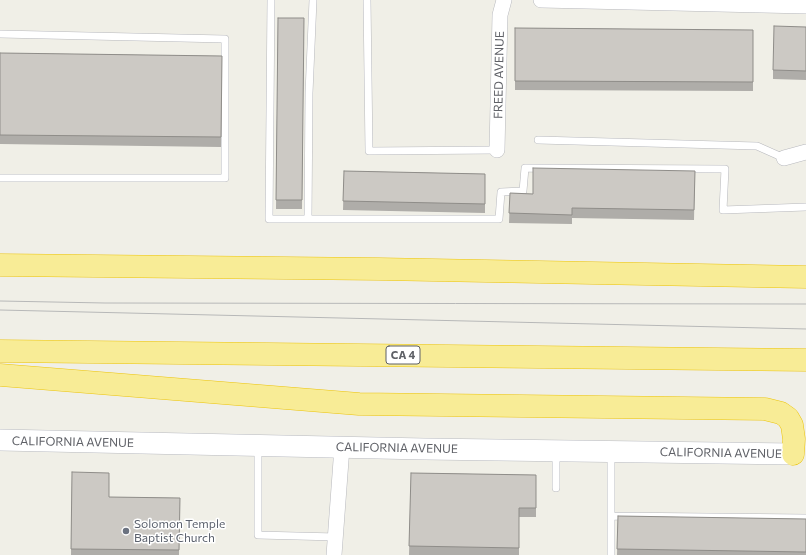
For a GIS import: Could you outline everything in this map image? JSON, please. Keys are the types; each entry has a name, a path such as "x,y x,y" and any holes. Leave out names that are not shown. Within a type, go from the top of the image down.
{"highway":[{"path":"379,269 806,264"},
{"path":"0,265 379,269 806,277"},
{"name":"CA 4","path":"0,351 806,360"},
{"path":"0,375 359,404 765,409 782,413 788,418 792,425 794,439 793,454"}],"main road":[{"name":"CALIFORNIA AVENUE","path":"0,440 258,446 793,454"}],"street":[{"name":"FREED AVENUE","path":"497,150 500,15 504,0"},
{"path":"541,0 806,6"},
{"path":"784,158 806,152"},
{"path":"334,555 342,447"}],"lane":[{"path":"270,0 269,219 499,219 501,192 523,191 525,168 725,169 723,210 806,207"},
{"path":"308,219 308,93 312,0"},
{"path":"367,0 369,151 497,150"},
{"path":"0,34 225,39 225,178 0,178"},
{"path":"538,140 757,146 784,158"},
{"path":"258,446 258,535 336,537"},
{"path":"556,451 556,488"},
{"path":"611,452 611,555"},
{"path":"611,516 806,518"}],"building":[{"path":"278,18 304,18 302,200 276,200"},
{"path":"774,26 806,27 806,71 773,70"},
{"path":"515,28 753,30 753,82 515,81"},
{"path":"0,53 222,56 221,137 0,135"},
{"path":"533,168 695,171 694,210 572,208 572,215 509,213 510,193 533,194"},
{"path":"344,171 485,174 485,204 343,201"},
{"name":"Solomon Temple Baptist Church","path":"72,472 109,473 109,497 180,498 179,550 71,549"},
{"path":"411,473 536,475 536,508 519,508 519,548 409,546"},
{"path":"618,516 806,519 806,552 617,549"}],"tram line":[{"path":"0,301 105,303 806,304"},
{"path":"0,310 806,329"}],"place":[{"name":"Solomon Temple Baptist Church","path":"126,531"}]}
